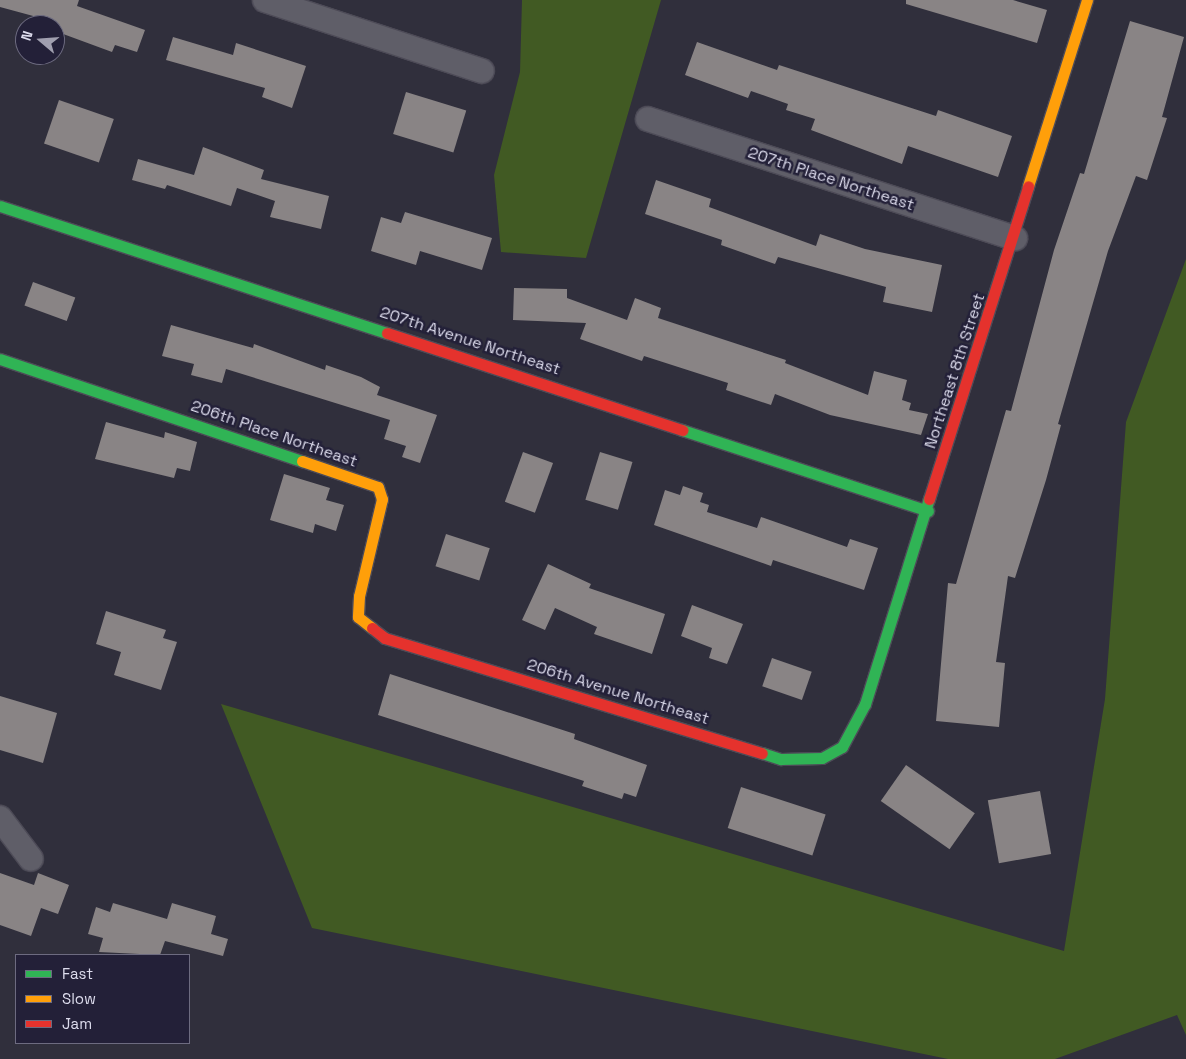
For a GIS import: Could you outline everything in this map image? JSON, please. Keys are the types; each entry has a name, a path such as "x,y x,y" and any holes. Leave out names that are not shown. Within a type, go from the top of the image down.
{"street":[{"path":"265,0 482,71"},
{"name":"Northeast 8th Street","path":"842,747 866,704 1014,238 1087,0"},
{"name":"207th Place Northeast","path":"648,119 1014,238"},
{"name":"207th Avenue Northeast","path":"0,206 928,511"},
{"name":"206th Place Northeast","path":"0,359 378,487 382,500 359,596 358,617 385,638"},
{"name":"206th Avenue Northeast","path":"385,638 781,759 814,759 842,747"},
{"path":"0,818 31,859"}],"green space":[{"path":"522,0 661,0 586,258 501,252 494,175 520,72"},
{"path":"1186,259 1186,1035 1177,1015 1055,1059 948,1059 312,928 221,704 1064,951 1105,699 1126,422"}],"building":[{"path":"0,0 79,0 77,6 145,30 137,52 115,45 112,52 65,35 65,15 30,15 0,7"},
{"path":"906,0 1013,0 1047,10 1037,43 906,4"},
{"path":"1130,21 1184,37 1162,117 1167,118 1147,180 1136,176 1108,251 1058,424 1061,425 1046,480 1015,578 1008,576 996,662 1005,663 999,727 936,721 948,583 956,584 1006,410 1011,411 1054,250 1080,173 1084,174"},
{"path":"173,37 233,55 236,43 306,66 292,108 262,97 265,88 166,60"},
{"path":"697,42 777,70 779,65 936,116 938,110 1012,136 998,177 908,146 902,164 811,130 815,119 786,110 788,104 751,91 748,98 685,75"},
{"path":"406,92 466,110 453,152 393,134"},
{"path":"59,100 114,119 99,162 44,143"},
{"path":"203,147 264,170 261,179 329,196 321,229 270,217 275,201 237,188 231,206 167,185 165,189 132,180 138,159 194,175"},
{"path":"656,180 711,199 709,207 816,246 820,234 865,249 942,265 932,312 883,302 886,287 778,257 775,264 721,245 722,240 645,214"},
{"path":"405,212 492,238 482,270 420,251 416,265 371,251 381,217 401,223"},
{"path":"33,282 75,297 67,321 24,305"},
{"path":"514,288 567,289 567,298 627,320 635,298 661,308 658,318 786,360 785,363 868,395 874,371 907,380 902,400 911,403 909,410 928,414 921,435 830,415 775,394 771,405 726,390 728,383 644,356 642,361 580,339 586,323 513,320"},
{"path":"171,325 253,348 254,344 325,370 326,365 361,377 380,387 377,395 437,415 420,463 402,457 406,446 384,439 390,420 226,369 222,383 191,375 194,364 162,356"},
{"path":"106,422 164,438 165,432 197,442 190,471 177,468 174,478 95,459"},
{"path":"523,452 553,463 535,513 505,502"},
{"path":"600,452 633,462 618,510 585,500"},
{"path":"284,474 330,488 326,500 344,505 336,531 315,524 313,533 270,520"},
{"path":"683,486 703,493 700,502 709,505 707,512 757,528 761,517 847,547 850,539 878,548 864,590 773,560 771,566 654,525 665,490 680,495"},
{"path":"446,534 490,548 479,581 435,566"},
{"path":"548,564 591,584 589,588 665,614 652,654 594,634 597,627 555,608 545,630 522,620"},
{"path":"692,605 743,624 727,664 709,658 712,648 681,636"},
{"path":"106,611 166,630 163,638 177,642 161,690 114,675 121,652 96,644"},
{"path":"772,658 812,672 802,700 762,686"},
{"path":"390,674 575,734 574,739 647,765 636,797 624,793 622,799 582,786 584,781 378,715"},
{"path":"0,696 57,713 43,763 0,750"},
{"path":"906,765 975,813 950,849 881,801"},
{"path":"741,787 826,815 812,855 728,828"},
{"path":"1040,791 1051,854 999,863 988,800"},
{"path":"0,873 34,885 38,873 69,885 58,914 41,908 31,936 0,925"},
{"path":"113,903 167,919 172,903 216,916 211,934 228,939 223,956 165,941 160,954 99,952 103,938 88,934 96,907 110,912"}],"traffic: fast":[{"path":"0,206 387,333"},
{"path":"0,359 302,461"},
{"path":"682,430 928,511"},
{"path":"762,753 781,759 822,758 842,747 865,704 929,499"}],"traffic: slow":[{"path":"1028,186 1087,0"},
{"path":"302,461 378,487 382,499 359,596 358,617 372,628"}],"traffic: jam":[{"path":"929,499 1028,186"},
{"path":"387,333 682,430"},
{"path":"372,628 385,638 762,753"}]}
